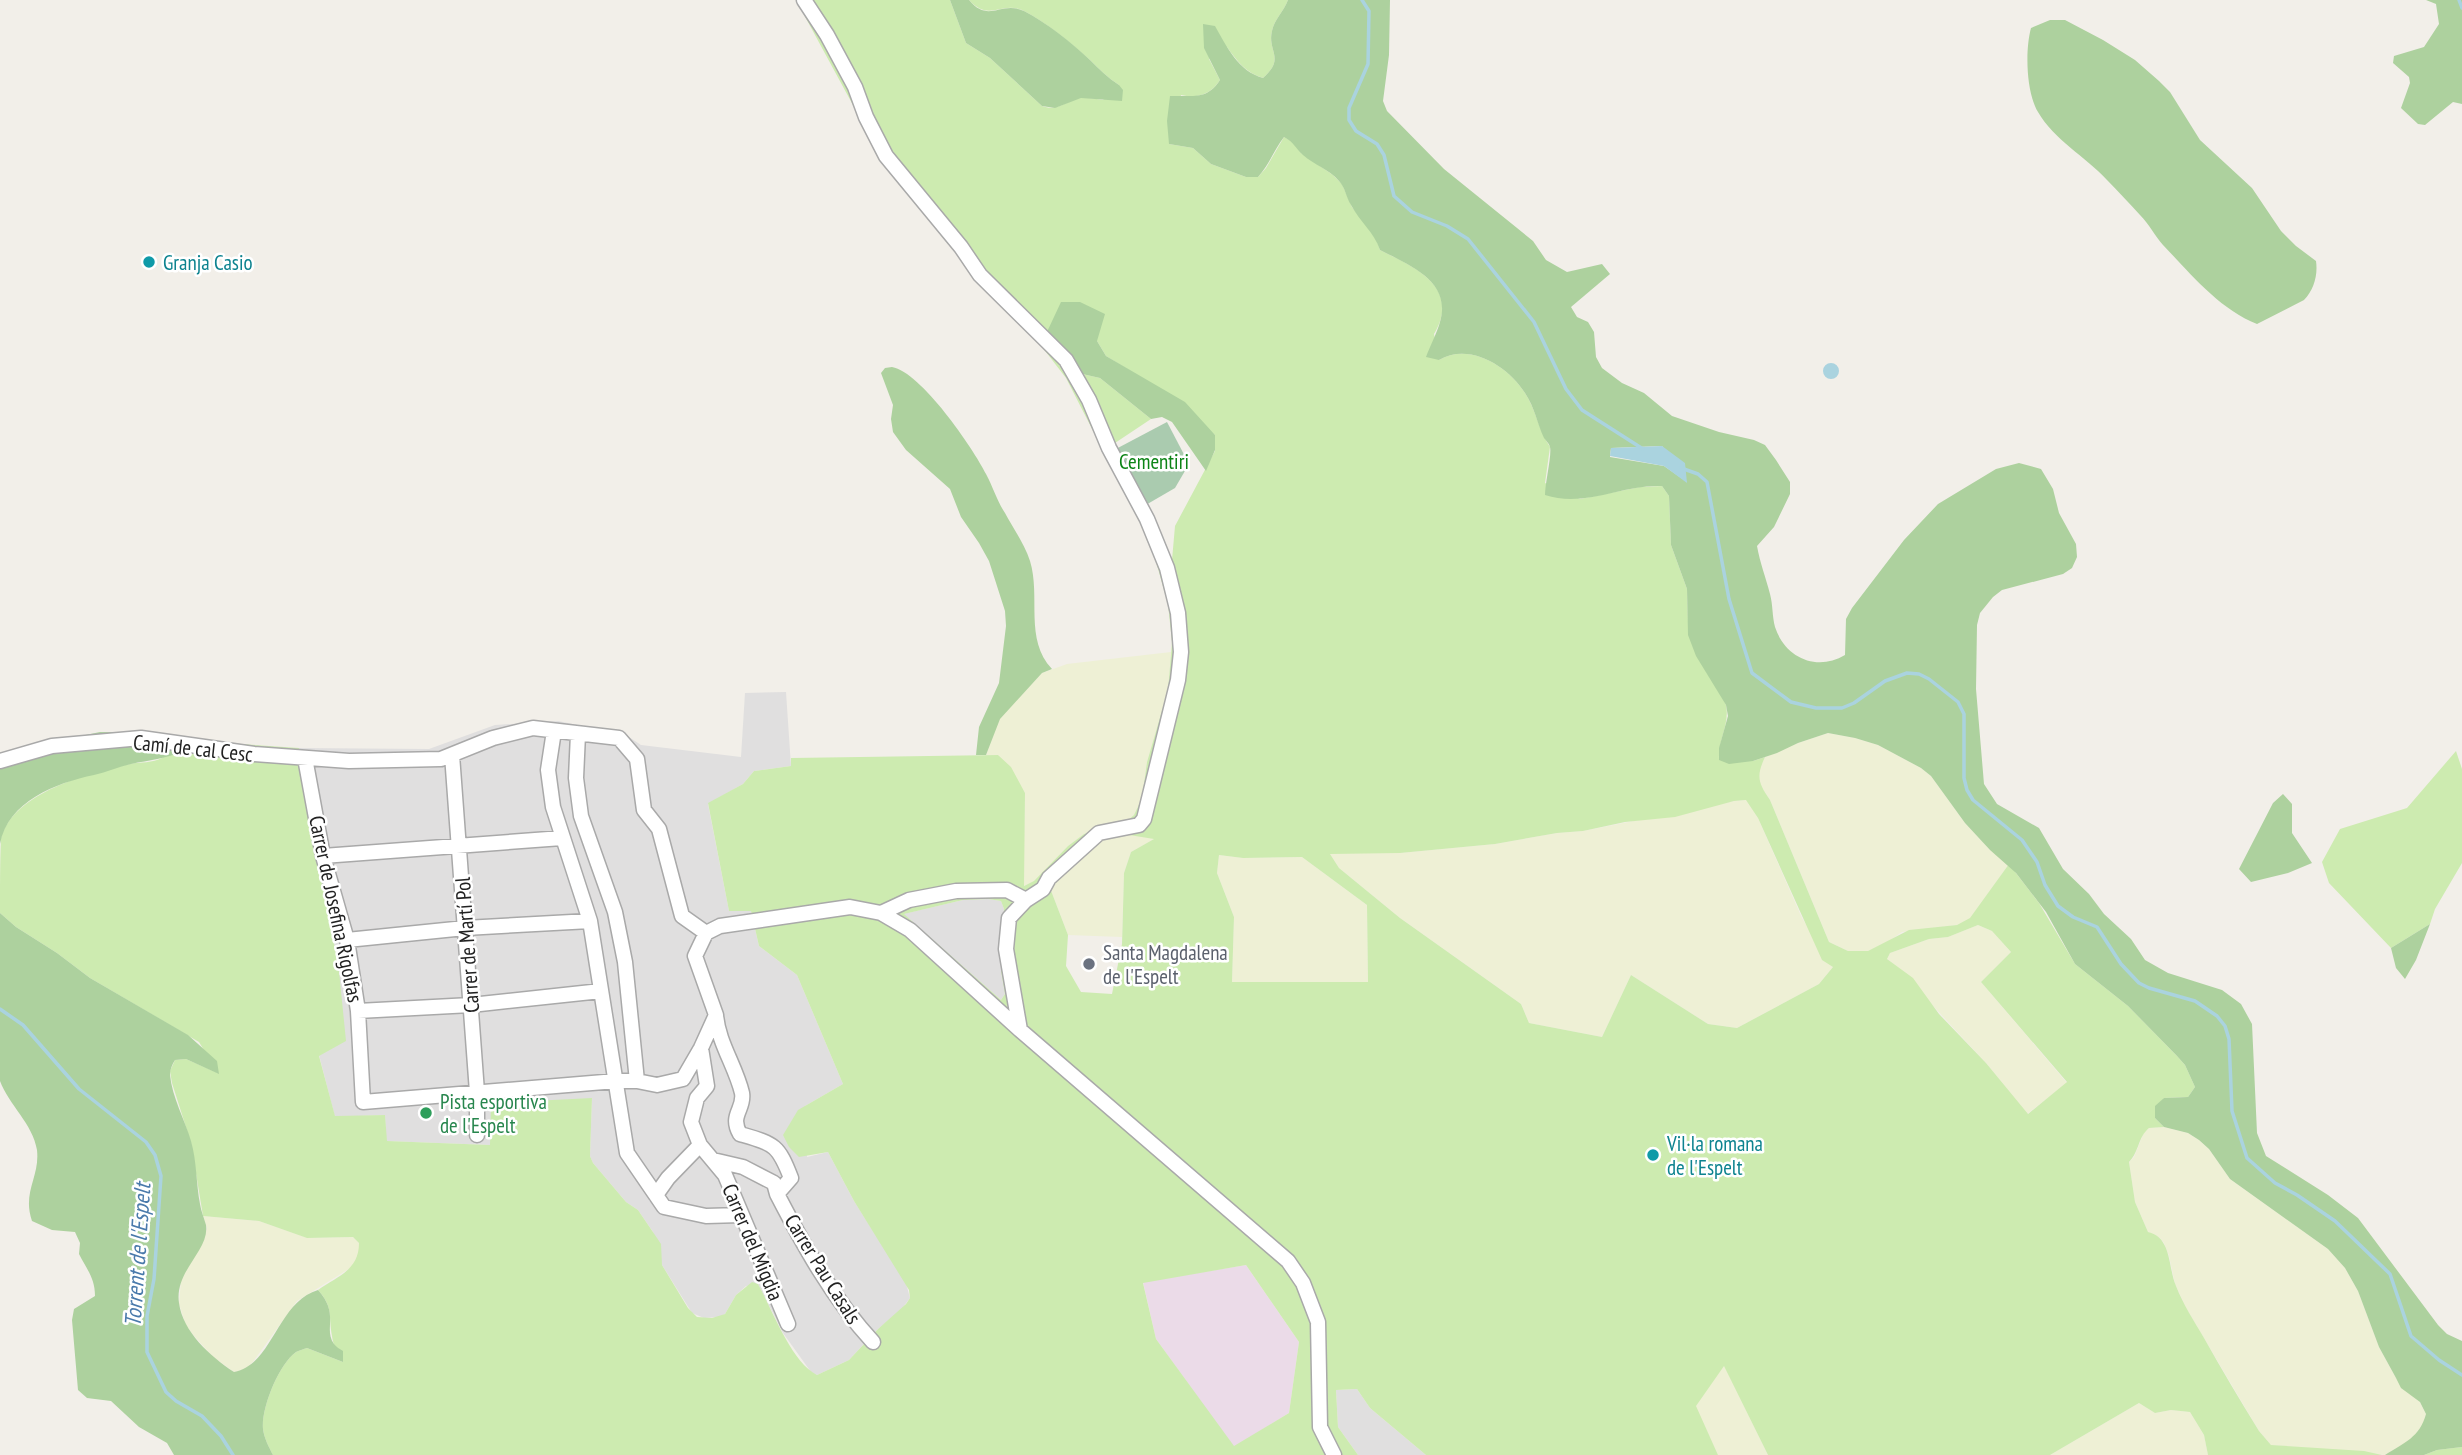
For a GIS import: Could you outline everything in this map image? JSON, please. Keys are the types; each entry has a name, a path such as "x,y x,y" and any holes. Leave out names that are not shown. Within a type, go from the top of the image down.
{"street":[{"path":"804,0 827,35 855,87 866,117 886,156 961,247 980,275 1066,360 1089,400 1109,448 1147,519 1167,568 1176,606 1181,646 1178,680 1144,819 1139,825 1099,833 1049,878 1043,889 1026,900 1009,918 1006,949 1020,1030"},
{"name":"Camí de cal Cesc","path":"0,761 52,746 141,738 254,754 349,761 440,759 493,738 533,729 619,738 637,759 644,810 659,829 682,916 706,933"},
{"path":"554,732 548,770 553,807 590,921 627,1153 664,1207 706,1216 741,1215"},
{"path":"578,734 576,778 581,816 615,912 625,962 637,1081"},
{"name":"Carrer de Martí Pol","path":"452,755 477,1092 477,1135"},
{"name":"Carrer de Josefina Rigolfas","path":"304,758 323,856 347,940 358,1012 363,1102 477,1092"},
{"path":"323,856 562,838"},
{"path":"881,913 909,900 956,891 1007,890 1026,900"},
{"path":"777,1194 791,1178 784,1159 772,1143 740,1134 736,1126 736,1116 743,1096 695,956 706,933 720,926 850,907 881,913 910,930 1020,1030 1288,1261 1303,1283 1318,1322 1320,1427 1334,1455"},
{"path":"347,940 465,928 590,921"},
{"path":"358,1012 471,1005 601,991"},
{"path":"477,1092 616,1081 657,1085 683,1079 716,1015"},
{"name":"Carrer del Migdia","path":"701,1048 707,1086 697,1098 691,1122 700,1145 725,1175 788,1324"},
{"path":"656,1195 668,1178 700,1145"},
{"name":"Carrer Pau Casals","path":"713,1160 754,1171 774,1183 777,1194 811,1256 852,1319 873,1342"}],"shaded area":[{"path":"786,692 791,766 754,771 743,784 708,804 729,911 751,911 759,946 797,975 843,1084 805,1106 807,1157 828,1152 854,1201 906,1283 910,1298 849,1360 817,1375 811,1372 783,1333 758,1284 746,1286 736,1295 725,1314 719,1317 704,1318 692,1313 662,1265 653,1232 638,1210 626,1202 593,1163 590,1156 592,1098 490,1145 386,1141 385,1115 335,1117 319,1055 339,971 299,748 429,749 495,725 558,721 626,735 641,745 741,757 745,693"},
{"path":"963,900 1001,901 1004,909 1001,971 1005,994 1001,1000 903,914"},
{"path":"1246,1265 1299,1342 1289,1413 1234,1447 1156,1339 1143,1282"},
{"path":"1357,1389 1370,1408 1426,1455 1358,1455 1338,1427 1336,1390"}],"green space":[{"path":"796,0 950,0 966,43 990,58 1042,106 1053,108 1080,98 1103,100 1119,85 1033,16 1016,8 983,10 969,0 1288,0 1272,31 1275,60 1270,71 1263,78 1252,73 1238,62 1227,47 1209,59 1220,80 1204,94 1181,95 1169,144 1193,148 1211,164 1246,177 1258,177 1284,137 1295,143 1301,153 1342,184 1352,207 1376,238 1380,250 1419,272 1438,291 1442,303 1441,318 1434,334 1439,360 1451,355 1475,355 1498,366 1518,383 1532,406 1550,447 1545,483 1580,499 1640,487 1662,486 1669,496 1671,545 1687,589 1688,622 1726,705 1719,759 1753,761 1765,757 1759,774 1761,784 1829,942 1848,951 1868,951 1909,930 1957,925 1970,918 2009,864 2039,903 2075,964 2128,1006 2177,1056 2185,1065 2195,1087 2188,1097 2164,1098 2155,1118 2164,1127 2149,1128 2129,1162 2135,1202 2148,1232 2156,1235 2165,1247 2173,1279 2182,1299 2259,1431 2271,1445 2364,1451 2382,1455 2208,1455 2204,1435 2190,1412 2171,1410 2155,1413 2139,1403 2050,1455 1768,1455 1724,1366 1696,1406 1718,1455 1426,1455 1370,1408 1357,1389 1336,1390 1338,1427 1358,1455 273,1455 264,1436 263,1420 268,1399 283,1366 296,1352 307,1348 343,1362 333,1340 328,1307 318,1290 351,1266 359,1243 353,1237 307,1238 259,1221 203,1216 191,1143 170,1071 175,1060 186,1059 218,1073 199,1042 90,978 0,913 1,838 9,822 21,808 55,787 113,768 158,760 182,740 299,748 339,971 346,1041 319,1056 335,1116 385,1115 387,1141 490,1145 491,1103 592,1098 590,1156 593,1163 626,1202 638,1210 661,1244 662,1265 688,1308 697,1317 712,1318 725,1314 736,1295 752,1282 758,1284 783,1334 808,1368 817,1375 849,1360 906,1304 910,1298 909,1290 854,1201 828,1152 799,1157 789,1147 783,1135 798,1110 843,1084 797,975 759,946 751,911 729,911 708,803 743,784 754,771 791,766 791,758 998,755 1011,767 1025,793 1024,886 1034,881 1068,846 1084,834 1127,821 1134,815 1142,798 1147,762 1168,690 1172,642 1168,604 1151,544 1066,378 1039,343 944,239 886,166","holes":["1097,341 1106,356 1155,386 1215,435 1215,451 1175,526 1172,560 1112,445 1151,419 1100,378 1078,373","1746,800 1758,818 1822,960 1833,967 1819,984 1737,1028 1708,1024 1631,975 1602,1037 1529,1023 1521,1004 1400,918 1339,868 1330,854 1400,853 1495,844 1625,822 1675,817","1117,833 1154,839 1131,852 1124,873 1122,944 1112,994 1081,992 1066,966 1068,935 1050,888 1103,839","1219,855 1243,858 1302,857 1367,905 1368,982 1232,982 1234,917 1217,873","963,900 1001,901 1004,909 1001,971 1005,994 1001,1000 904,914","1978,925 1992,931 2011,952 1981,982 2067,1082 2028,1114 1986,1063 1939,1014 1913,978 1887,959 1890,953 1929,939 1948,937","1246,1265 1299,1342 1289,1413 1234,1446 1156,1339 1143,1283"]},
{"path":"950,0 969,0 976,7 989,11 1016,8 1033,16 1067,40 1119,85 1123,90 1122,101 1081,98 1055,108 1042,106 990,58 966,43"},
{"path":"1288,0 1390,0 1389,55 1383,101 1387,111 1444,169 1533,241 1546,260 1567,272 1602,264 1610,274 1571,307 1577,317 1588,322 1594,332 1596,357 1602,368 1622,383 1644,393 1672,416 1765,445 1790,482 1790,494 1774,527 1757,546 1771,598 1775,627 1786,647 1794,654 1813,662 1834,660 1845,655 1846,619 1852,608 1904,540 1938,504 1996,469 2019,463 2041,469 2053,489 2059,513 2076,544 2077,557 2072,568 2063,574 2002,590 1980,613 1977,625 1976,689 1984,784 1997,804 2039,828 2063,869 2131,939 2145,960 2168,973 2222,990 2241,1004 2252,1024 2257,1133 2266,1156 2328,1195 2358,1218 2438,1325 2447,1334 2462,1341 2462,1447 2437,1450 2424,1455 2385,1455 2415,1434 2426,1414 2420,1402 2401,1388 2379,1347 2358,1291 2345,1268 2328,1249 2230,1179 2209,1149 2199,1140 2188,1133 2164,1127 2155,1118 2155,1106 2164,1098 2188,1097 2195,1087 2185,1065 2128,1006 2075,964 2046,912 2016,873 1965,823 1931,776 1878,745 1828,733 1753,761 1729,764 1719,760 1719,748 1728,716 1726,705 1696,656 1688,635 1687,589 1671,545 1669,496 1662,486 1633,488 1575,499 1545,495 1550,447 1525,393 1509,374 1475,355 1451,355 1439,360 1426,357 1440,322 1440,296 1425,276 1380,250 1335,177 1307,158 1284,137 1258,177 1246,177 1211,164 1193,148 1169,144 1167,121 1170,96 1204,94 1220,80 1204,48 1203,24 1215,26 1240,64 1254,75 1263,78 1275,60 1272,31","holes":["1662,446 1687,482 1664,466 1610,457 1611,448"]},
{"path":"2426,0 2462,0 2462,104 2453,102 2425,125 2418,124 2401,108 2410,83 2409,77 2393,63 2394,56 2424,47 2439,24 2436,4"},
{"path":"2050,20 2065,20 2103,40 2135,60 2170,92 2200,140 2252,188 2281,231 2316,261 2314,282 2304,300 2257,324 2230,309 2184,267 2098,171 2052,131 2034,104 2027,59 2031,28"},
{"path":"1061,302 1080,302 1105,314 1097,341 1106,356 1185,402 1215,435 1215,450 1206,471 1172,422 1162,417 1151,419 1100,378 1078,373 1046,334"},
{"path":"892,367 917,382 958,430 986,474 1030,561 1038,645 1052,669 1042,673 1000,719 986,755 976,755 979,727 999,683 1006,626 1005,611 989,561 961,517 950,489 906,450 893,432 893,405 881,373 885,368"},
{"name":"Cementiri","path":"1167,422 1189,464 1175,488 1144,506 1114,450"},
{"path":"1171,652 1168,690 1147,762 1142,798 1134,815 1127,821 1084,834 1068,846 1034,882 1023,886 1025,793 998,755 986,755 999,719 1042,673 1067,664"},
{"path":"100,732 161,733 182,740 183,751 79,778 36,796 13,816 0,844 0,753"},
{"path":"1828,733 1878,745 1921,768 1931,776 1965,823 1990,850 2009,864 1970,919 1957,925 1902,932 1868,951 1848,951 1829,942 1770,800 1758,783 1758,771 1765,757"},
{"path":"2456,751 2462,769 2462,863 2435,909 2430,924 2391,948 2329,883 2322,862 2340,829 2407,808"},
{"path":"2283,794 2292,804 2292,833 2312,863 2288,873 2251,882 2239,869 2273,803"},
{"path":"1747,800 1758,818 1802,918 1833,967 1819,984 1737,1028 1708,1024 1631,975 1602,1037 1529,1023 1521,1004 1400,918 1339,868 1329,853 1400,853 1495,844 1583,831"},
{"path":"1117,833 1156,838 1131,852 1124,873 1122,937 1068,935 1050,888 1103,839"},
{"path":"1219,855 1243,858 1302,857 1367,905 1368,983 1232,982 1234,917 1217,873"},
{"path":"0,913 90,978 188,1035 217,1061 219,1074 186,1059 175,1060 170,1073 173,1092 193,1149 200,1204 206,1225 203,1243 186,1271 179,1291 179,1303 186,1324 207,1351 234,1372 247,1367 258,1358 293,1307 318,1290 328,1306 331,1338 343,1351 343,1362 307,1348 296,1352 283,1366 268,1399 263,1420 264,1436 273,1455 174,1455 167,1443 139,1427 111,1401 87,1398 78,1390 72,1320 74,1309 95,1296 95,1290 79,1254 80,1243 75,1232 52,1230 32,1221 29,1211 37,1160 35,1141 0,1081"},
{"path":"2430,924 2416,960 2405,979 2396,968 2391,948"},
{"path":"1978,925 1992,931 2011,952 1981,982 2067,1083 2027,1114 1986,1063 1887,959 1890,953 1929,939 1948,937"},
{"path":"2164,1127 2188,1133 2199,1140 2209,1149 2230,1179 2328,1249 2345,1268 2358,1291 2379,1347 2396,1378 2420,1402 2426,1414 2416,1435 2405,1444 2385,1455 2313,1449 2271,1445 2259,1431 2186,1308 2175,1284 2164,1243 2148,1232 2135,1202 2129,1162 2134,1157 2144,1132 2149,1128"},
{"path":"203,1216 259,1221 308,1238 353,1237 359,1243 359,1255 352,1267 297,1301 253,1362 245,1369 234,1372 213,1357 186,1326 179,1304 181,1280 204,1239 207,1228"},
{"path":"1724,1365 1768,1455 1718,1455 1695,1406"},
{"path":"2139,1403 2155,1413 2171,1410 2190,1412 2204,1435 2208,1455 2050,1455"},
{"path":"2462,1447 2462,1455 2424,1455 2437,1450"}],"water":[{"path":"1828,363 1834,363 1839,371 1837,377 1828,379 1823,374 1823,368"},
{"path":"1662,446 1685,463 1687,483 1664,466 1610,456 1611,448"}],"waterway":[{"path":"1362,0 1369,11 1368,64 1349,108 1349,120 1356,131 1377,144 1384,155 1394,196 1412,212 1447,226 1468,239 1534,322 1566,389 1582,410 1643,449"},
{"path":"2459,0 2462,8"},
{"path":"1681,468 1698,474 1707,482 1729,599 1752,673 1791,702 1816,708 1842,708 1854,703 1885,681 1907,673 1919,674 1929,679 1958,702 1964,714 1964,778 1973,800 2022,840 2037,862 2045,885 2058,906 2073,917 2097,927 2121,964 2139,983 2195,1001 2217,1016 2225,1026 2229,1039 2232,1111 2247,1158 2275,1183 2335,1221 2390,1274 2411,1336 2462,1375"},
{"name":"Torrent de l'Espelt","path":"0,1009 23,1025 79,1089 146,1142 155,1155 161,1176 154,1279 147,1316 147,1352 166,1392 202,1416 221,1436 233,1455"}],"place":[{"name":"Granja Casio","path":"149,262"},
{"name":"Santa Magdalena de l'Espelt","path":"1089,964"},
{"name":"Pista esportiva de l'Espelt","path":"426,1113"},
{"name":"Vil·la romana de l'Espelt","path":"1653,1155"}]}
